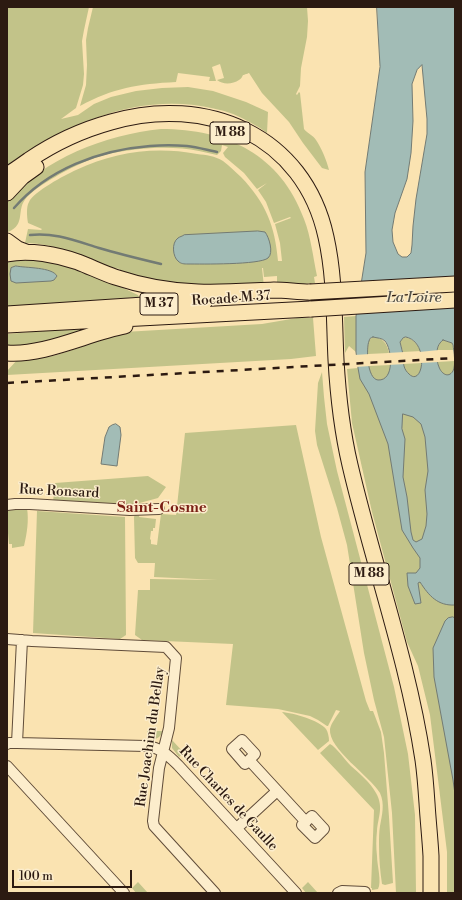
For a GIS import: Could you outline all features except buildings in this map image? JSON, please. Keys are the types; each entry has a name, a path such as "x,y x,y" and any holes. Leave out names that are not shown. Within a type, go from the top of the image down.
{"highway":[{"name":"M 88","path":"9,175 29,160 56,144 98,126 113,121 143,115 174,113 204,116 248,131 267,143 285,158 304,182 323,222 329,253 341,422 350,464 403,665 423,762 431,854 431,893"},
{"name":"M 88","path":"7,193 22,177 35,168 61,152 89,139 132,126 163,122 193,124 238,136 272,158 297,188 311,216 319,250 323,280 329,394 337,452 403,706 414,765 422,858 422,893"},
{"path":"7,240 18,249 26,252"},
{"path":"7,254 26,252 52,255 78,262 114,277 139,284 172,290 198,292 276,290 310,292"},
{"name":"Rocade M 37","path":"7,314 258,297 310,292 455,284"},
{"name":"Rocade M 37","path":"7,325 455,300"},
{"path":"11,355 48,348 132,324 166,322 174,316"}],"street":[{"name":"Rue Ronsard","path":"7,505 30,504 130,510 158,509"},
{"name":"Rue Joachim du Bellay","path":"7,639 166,647 176,658 169,728 162,751 159,768 153,821 154,826 215,893"},
{"path":"12,744 22,640"},
{"name":"Rue Charles de Gaulle","path":"12,744 146,746 162,751 178,765 296,893"},
{"path":"249,760 306,822"},
{"path":"7,766 124,893"},
{"path":"237,828 277,791"},
{"path":"338,893 342,891 365,893"}],"green space":[{"path":"7,7 89,7 82,41 84,74 83,85 76,108 61,119 78,115 94,104 111,97 136,91 188,87 213,91 246,102 268,112 267,133 242,118 218,109 194,105 150,105 129,108 88,121 49,140 7,166"},
{"path":"93,7 307,7 307,37 301,68 300,86 296,94 297,95 299,92 300,93 304,129 318,143 329,170 322,168 289,122 262,93 249,73 243,75 237,81 222,83 217,80 224,78 220,64 212,67 216,81 209,81 210,77 178,73 176,82 126,88 104,95 80,106 86,85 86,40"},
{"path":"161,129 185,130 208,134 249,150 266,162 281,178 294,197 304,219 317,276 314,277 315,283 302,285 277,285 277,276 264,277 262,268 264,287 203,289 119,273 120,269 114,268 112,271 81,256 59,248 25,243 28,229 42,229 28,223 27,209 29,202 36,193 57,180 91,164 120,155 150,151 181,152 207,155 217,158 226,163 241,177 257,196 268,216 277,248 278,261 282,261 280,243 275,224 291,218 290,217 274,223 266,202 258,190 267,183 257,189 244,173 225,157 223,153 228,147 222,145 221,151 217,155 188,149 153,148 119,152 89,160 60,174 42,185 27,197 22,207 17,225 14,229 8,232 7,202 22,186 39,173 57,161 97,143 140,132"},
{"path":"7,258 42,260 73,267 101,278 138,295 139,297 7,307"},
{"path":"356,316 356,352 349,346 345,353 344,317"},
{"path":"297,318 313,318 316,356 291,359 7,375 7,371 18,359 33,359 53,356 79,348 108,336 124,332 262,324"},
{"path":"107,326 68,339 7,348 7,334"},
{"path":"373,337 384,342 389,353 368,354 368,342"},
{"path":"406,337 415,342 421,351 403,352 400,342"},
{"path":"443,340 452,343 454,350 437,350 438,346"},
{"path":"454,361 455,893 447,893 447,852 430,715 418,666 407,642 372,512 352,423 347,369 358,368 359,372 369,371 369,366 390,365 390,370 404,368 403,364 422,363 421,368 439,367 437,362"},
{"path":"322,372 327,424 337,471 394,687 408,754 415,815 416,893 396,893 392,813 384,737 364,653 347,545 317,445 315,431 318,383"},
{"path":"296,425 321,537 366,701 370,711 373,711 381,732 384,753 393,883 385,885 382,884 379,854 379,833 383,810 382,797 375,786 342,754 331,737 330,729 340,711 336,710 327,726 310,716 278,709 226,705 233,644 142,640 135,635 138,590 150,590 150,579 218,580 154,577 155,563 138,563 135,558 135,514 140,512 139,517 156,519 155,528 151,531 150,539 151,544 157,545 161,514 176,515 185,433"},
{"path":"148,476 166,487 158,498 136,504 53,502 55,483"},
{"path":"27,508 28,518 24,546 12,548 12,544 9,544 7,510"},
{"path":"37,511 125,517 126,635 120,639 33,633"},
{"path":"282,712 299,715 323,726 326,729 329,741 318,750"},
{"path":"147,731 164,731 157,738 147,740"},
{"path":"172,740 184,753 179,757 172,748"},
{"path":"330,744 374,789 380,803 376,844 379,878 378,889 372,890 371,888 374,810 320,753"},
{"path":"138,882 148,893 136,893 132,888"},
{"path":"308,882 318,893 306,893 302,888"}],"water":[{"name":"La Loire","path":"377,7 455,7 455,605 444,604 434,599 420,582 418,583 421,603 415,604 408,586 407,573 416,573 420,568 420,558 402,530 388,444 369,394 360,379 358,368 356,352 356,316 366,253 365,172 380,67","holes":["422,65 427,134 416,199 411,253 407,257 402,257 398,254 393,242 392,230 395,213 407,179 411,153 413,121 412,84 417,70","373,337 384,340 389,351 390,370 383,379 378,380 374,378 368,363 368,345 370,339","406,337 414,341 419,347 422,363 421,370 418,375 414,377 405,370 400,342","443,340 452,343 453,345 454,365 453,371 449,375 443,373 438,364 437,350","403,414 413,417 421,424 425,437 428,471 425,490 427,514 426,526 422,539 416,542 413,540 411,532 403,477 405,439 402,429"]},
{"path":"258,231 265,232 270,245 270,256 263,260 230,264 185,264 176,259 174,253 174,243 184,235"},
{"path":"16,266 44,269 54,273 57,276 51,281 16,283 11,281 10,274 11,268"},
{"path":"116,424 120,427 121,435 117,466 101,464 105,437 109,427"},
{"path":"448,618 455,618 455,794 434,677 433,648 445,621"}],"pier":[{"path":"439,350 439,362 420,363 419,352"},
{"path":"405,352 405,364 388,365 387,353"},
{"path":"370,354 371,366 355,367 354,355"}],"waterway":[{"path":"14,208 42,182 59,172 94,157 112,152 131,148 168,145 191,146 217,152"},
{"path":"30,235 39,234 56,236 161,264"}],"railway":[{"path":"7,383 455,358"}],"district":[{"name":"Saint-Cosme","path":"162,508"}]}
